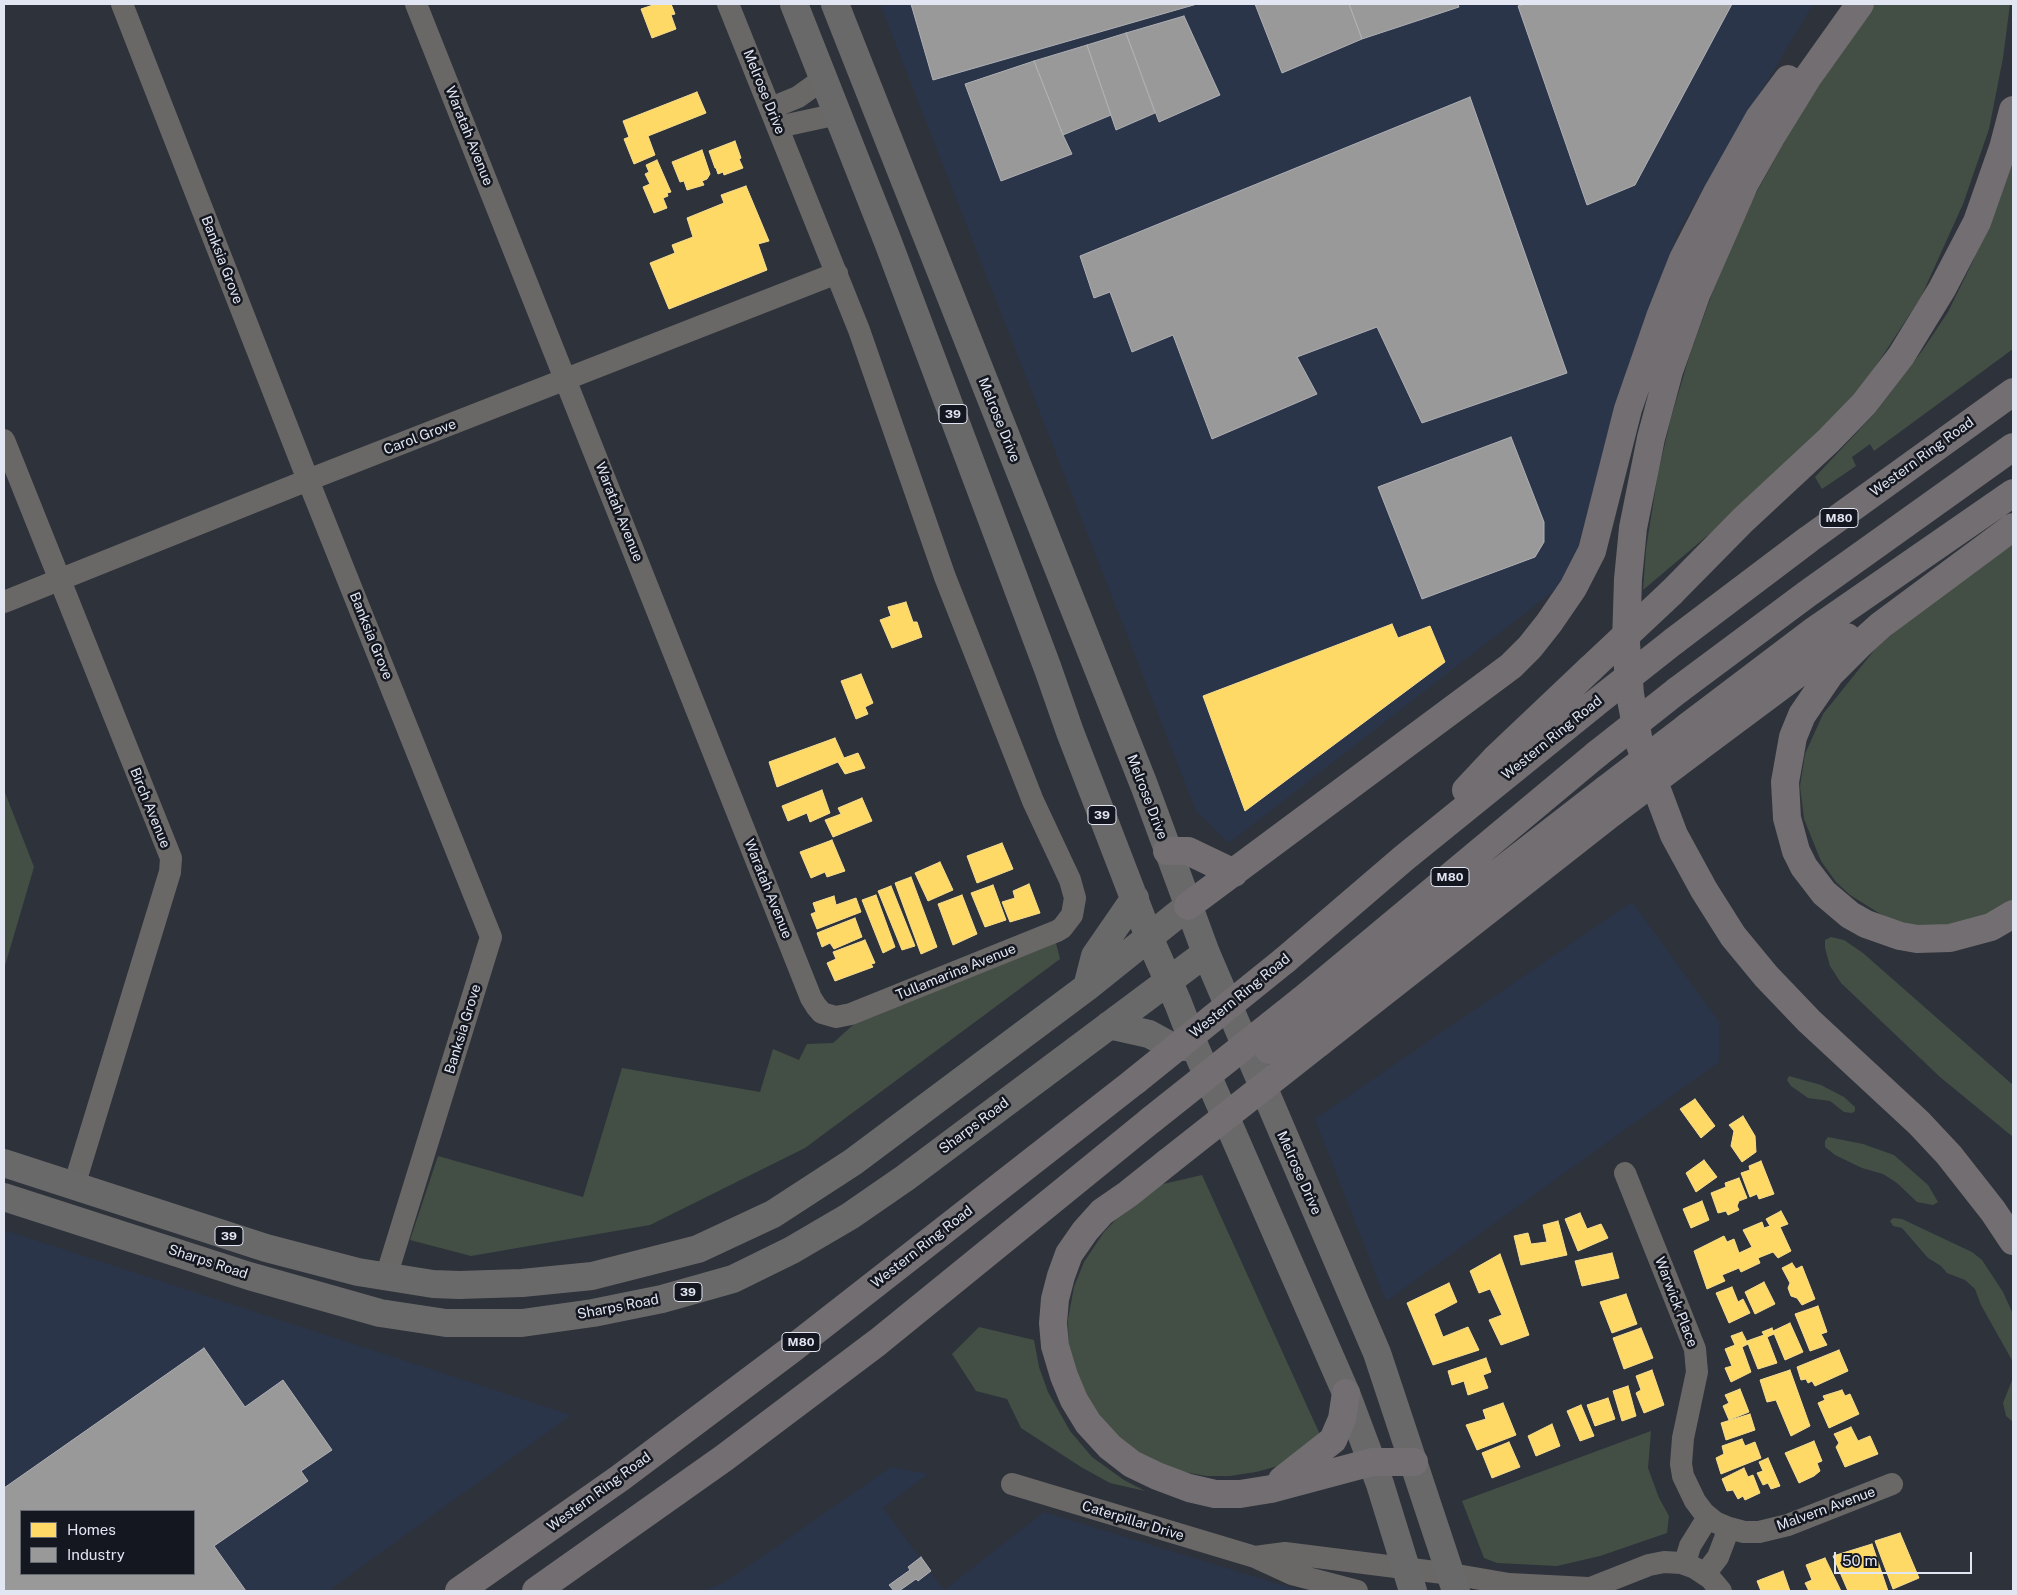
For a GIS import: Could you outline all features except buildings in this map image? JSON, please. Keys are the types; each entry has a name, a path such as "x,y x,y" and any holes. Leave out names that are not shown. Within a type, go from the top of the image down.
{"highway":[{"path":"1188,906 1511,666 1530,647 1557,611 1573,588 1592,551 1628,409 1660,317 1683,259 1759,118 1832,20 1848,4"},
{"path":"1860,4 1808,77 1745,183 1696,296 1669,372 1651,438 1633,528 1628,579 1626,643 1630,694 1640,742 1674,835 1704,890 1733,936 1766,976 1809,1020 1888,1093 1949,1155 1988,1204 2013,1241"},
{"path":"1404,858 1495,759 1671,593 1743,520 1792,476 1864,404 1901,356 1942,289 1977,222 2003,148 2013,110"},
{"name":"Western Ring Road","path":"459,1591 620,1478 792,1349 1135,1081 1285,960 1404,858 1674,641 1809,539 2009,395"},
{"name":"M80","path":"536,1591 724,1458 878,1342 1159,1140 1310,1021 1597,754 1678,690 1807,594 2011,448"},
{"path":"1414,1462 1372,1462 1271,1489 1240,1494 1215,1494 1189,1488 1132,1464 1110,1447 1088,1423 1074,1400 1055,1346 1055,1298 1069,1254 1085,1231 1159,1140 1310,1021 1610,801 1690,739 1816,630 2013,494"},
{"path":"1690,739 2013,528"},
{"path":"2013,528 1881,626 1860,643 1830,674 1802,715 1793,737 1785,782 1785,801 1791,835 1804,867 1830,898 1850,915 1882,931 1908,937 1950,938 1990,927 2013,914"},
{"path":"1168,851 1188,851 1234,873"},
{"path":"1271,1489 1333,1440 1342,1419 1346,1393"}],"main road":[{"name":"39","path":"794,4 954,418 1048,668 1070,732 1135,898"},
{"name":"Melrose Drive","path":"835,4 1144,785 1206,954 1276,1121 1378,1353 1454,1583"},
{"path":"954,418 992,404"},
{"path":"1135,898 1149,937 1195,1047 1346,1393 1372,1462 1409,1580"},
{"path":"1086,987 1095,956 1135,898"},
{"path":"1086,987 1188,906"},
{"name":"Sharps Road","path":"4,1197 322,1298 380,1313 446,1323 522,1323 593,1313 662,1299 733,1279 792,1250 850,1216 904,1178 1206,954"},
{"name":"39","path":"4,1163 266,1248 331,1266 386,1277 433,1284 522,1283 592,1276 698,1249 772,1214 826,1181 1086,987"},
{"path":"1109,1025 1150,1034 1173,1047 1195,1047"},
{"path":"698,1249 707,1286"}],"street":[{"name":"Banksia Grove","path":"122,4 308,480 491,937 386,1277"},
{"name":"Waratah Avenue","path":"416,4 811,998 822,1013 828,1016"},
{"name":"Melrose Drive","path":"728,4 862,338 945,577 1033,801 1070,880 1075,898 1074,909"},
{"path":"774,118 823,79"},
{"path":"774,118 838,114"},
{"name":"Carol Grove","path":"4,602 308,480 837,273"},
{"name":"Birch Avenue","path":"4,440 171,858 167,882 74,1186"},
{"name":"Tullamarina Avenue","path":"828,1016 836,1017 851,1014 1057,931 1068,921 1074,909"},
{"name":"Warwick Place","path":"1625,1174 1695,1349 1697,1372 1683,1438 1681,1464 1695,1501 1708,1517"},
{"name":"Caterpillar Drive","path":"1012,1484 1255,1558 1292,1574 1357,1591"},
{"name":"Malvern Avenue","path":"1708,1517 1729,1528 1753,1532 1776,1528 1892,1484"},
{"path":"1708,1517 1690,1546 1688,1556 1696,1570 1721,1591"},
{"path":"1454,1583 1509,1584 1585,1589 1656,1563 1670,1562 1696,1570 1718,1557 1729,1528"},
{"name":"Caterpillar Drive","path":"1255,1558 1285,1553 1409,1580 1454,1583"}],"shaded area":[{"path":"880,4 1813,4 1679,230 1615,413 1569,579 1229,843 1196,811"},
{"path":"1632,902 1719,1022 1719,1062 1386,1301 1315,1119"},
{"path":"4,1230 571,1415 328,1591 4,1591"},
{"path":"891,1467 928,1474 883,1508 944,1590 1044,1512 1301,1591 702,1591 724,1583"}],"green space":[{"path":"1874,4 2010,4 2003,58 1989,129 1963,204 1921,297 1863,386 1790,466 1643,590 1646,549 1658,473 1671,418 1690,354 1713,291 1750,204 1792,128"},
{"path":"2013,159 2013,349 1874,451 1870,444 1852,457 1856,466 1822,489 1815,477 1875,413 1922,351 1948,312 1973,261"},
{"path":"2013,544 2013,902 1988,919 1928,929 1890,920 1850,895 1836,882 1821,861 1804,819 1800,786 1805,754 1823,714 1876,648 1910,619"},
{"path":"4,790 34,867 4,969"},
{"path":"1831,937 1844,940 1863,953 2013,1085 2013,1137 1940,1077 1841,983 1830,966 1825,948 1825,940"},
{"path":"1056,943 1060,959 805,1148 650,1225 471,1256 410,1240 438,1156 583,1197 622,1068 760,1092 773,1049 799,1060 807,1044 833,1043 853,1025"},
{"path":"1789,1076 1821,1085 1844,1097 1855,1107 1855,1111 1852,1113 1844,1112 1830,1101 1808,1098 1791,1086 1787,1080"},
{"path":"1828,1137 1863,1144 1894,1155 1928,1185 1938,1202 1933,1205 1917,1202 1897,1183 1883,1174 1862,1168 1835,1155 1825,1147 1825,1141"},
{"path":"1202,1175 1322,1439 1289,1463 1256,1472 1230,1476 1206,1476 1180,1471 1152,1461 1125,1443 1099,1418 1080,1385 1069,1358 1068,1319 1074,1287 1084,1262 1104,1232 1130,1205 1163,1184"},
{"path":"1893,1218 1902,1219 1972,1252 1982,1260 2003,1292 2013,1314 2013,1362 1981,1305 1975,1289 1965,1280 1947,1273 1941,1266 1928,1258 1902,1228 1893,1226 1890,1221"},
{"path":"979,1327 1034,1340 1039,1367 1048,1392 1070,1431 1092,1457 1124,1480 1145,1491 1110,1483 1081,1467 1021,1428 1007,1399 976,1391 952,1354"},
{"path":"2013,1378 2013,1422 2006,1416 2003,1403"},
{"path":"1651,1431 1648,1468 1659,1498 1669,1516 1667,1533 1600,1556 1557,1566 1497,1563 1484,1558 1462,1501"}]}
